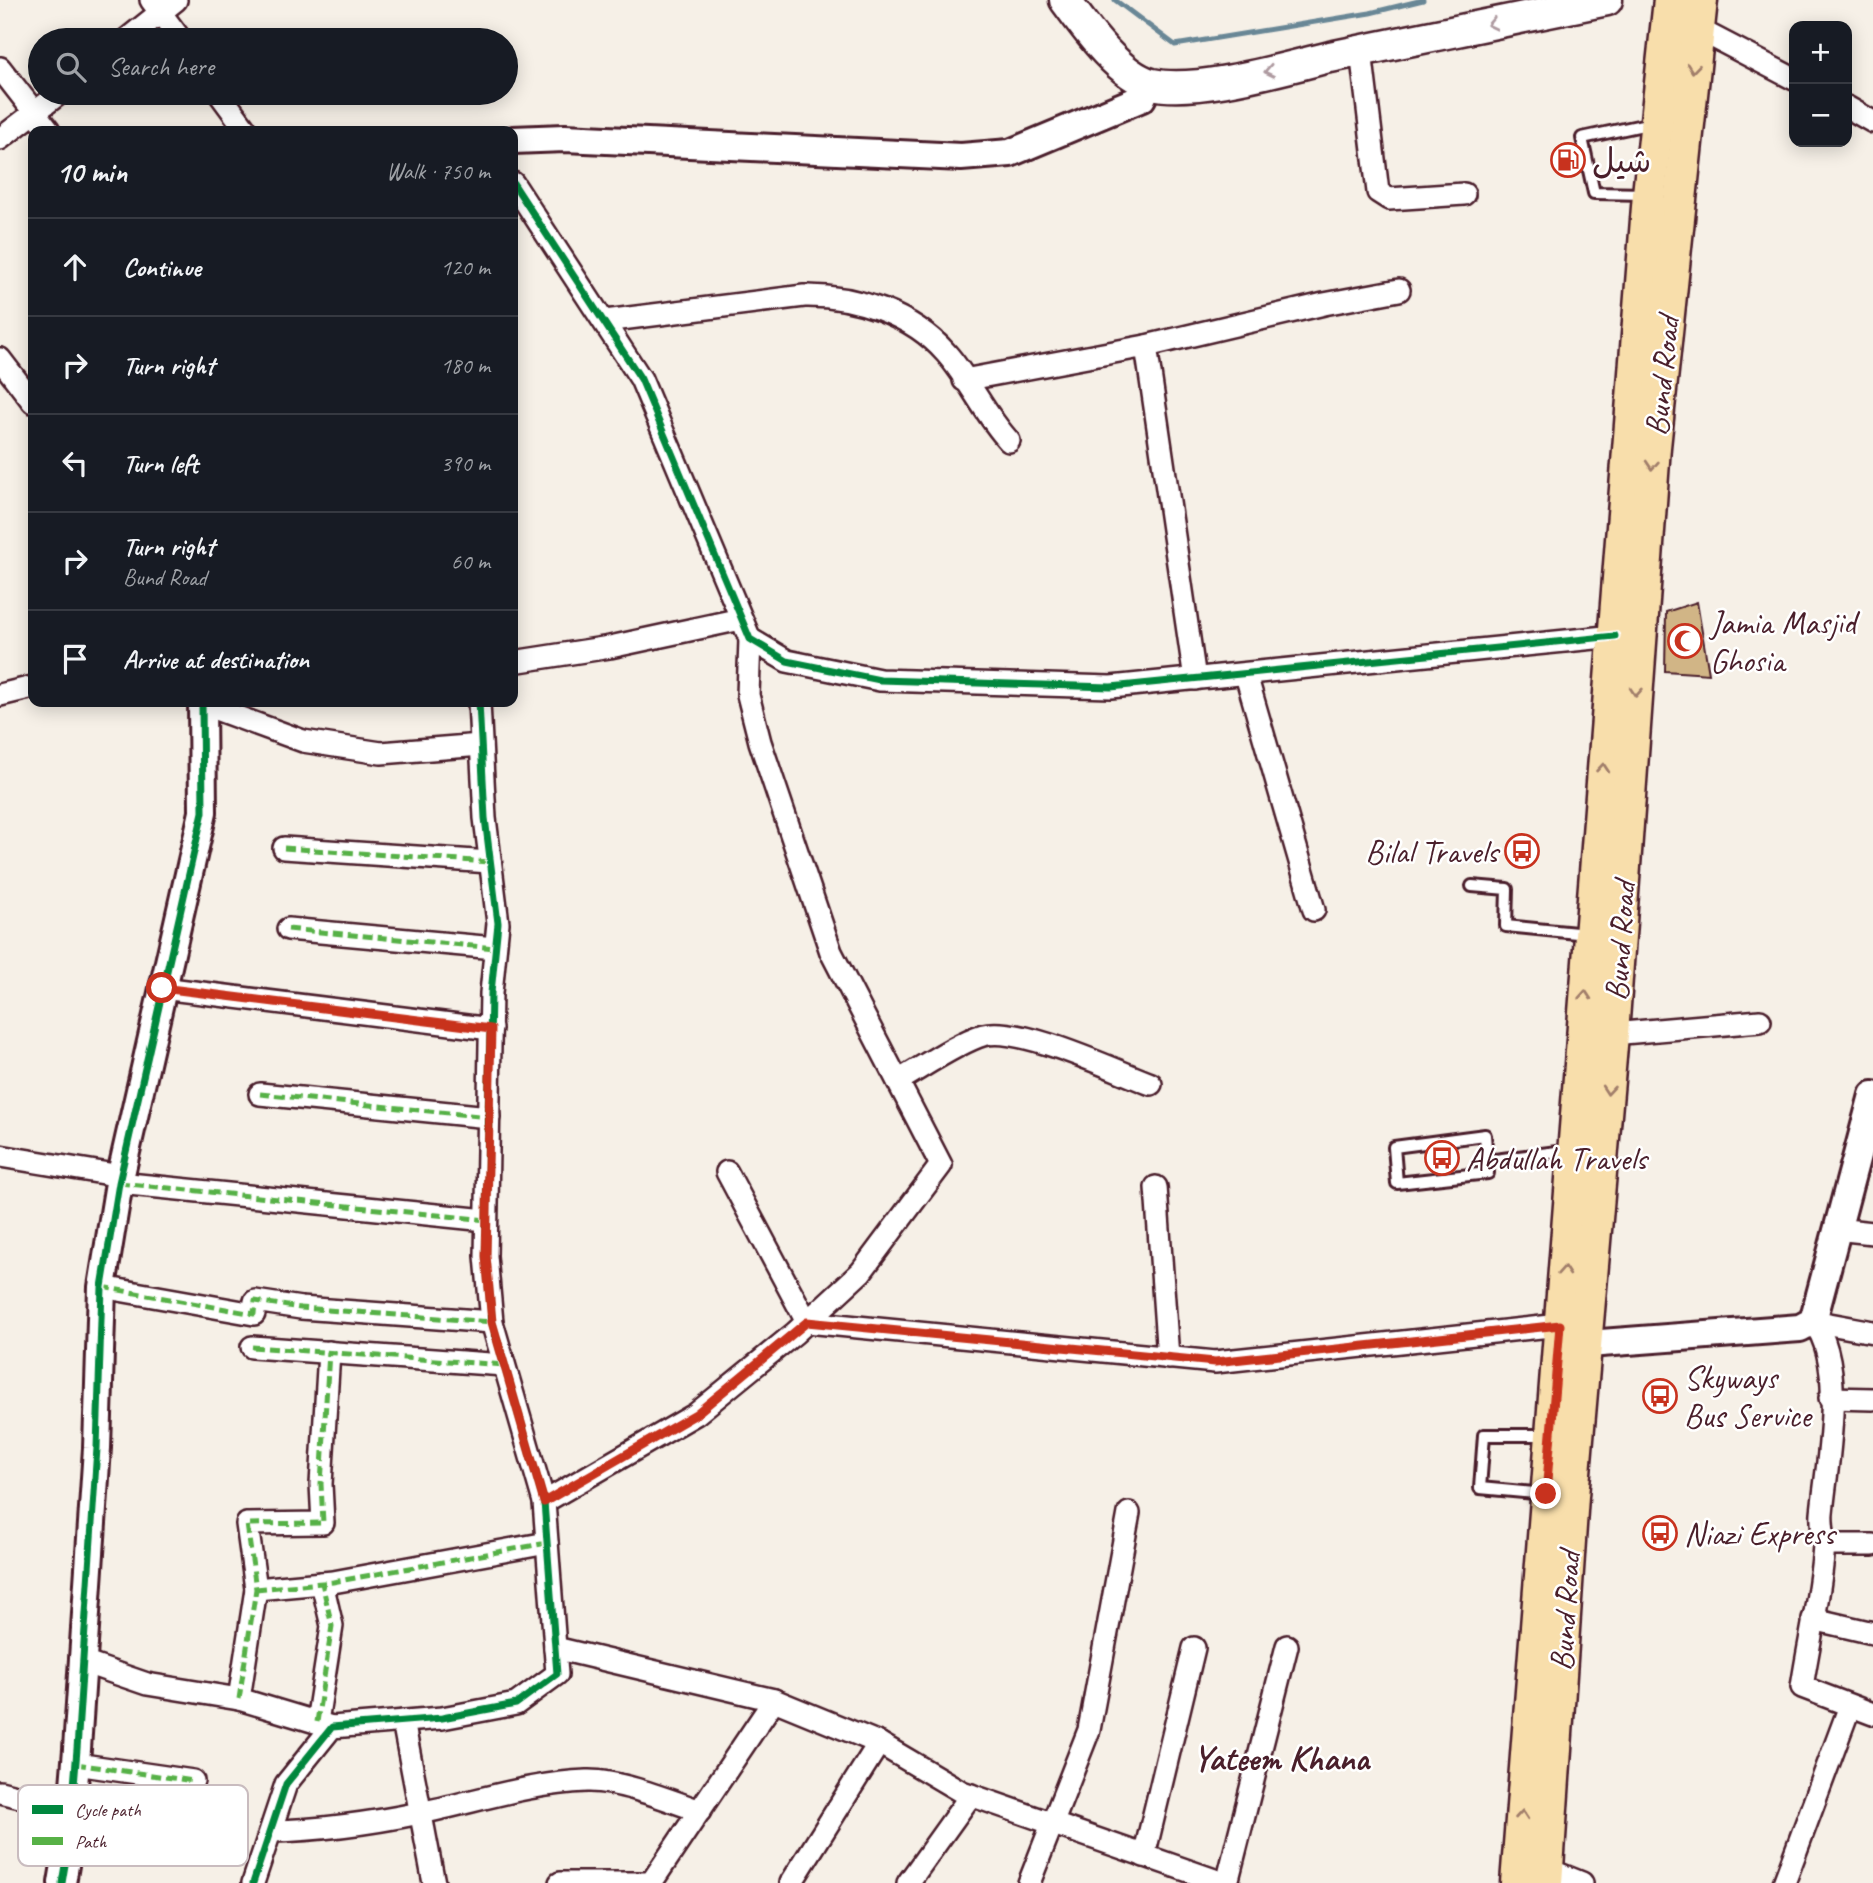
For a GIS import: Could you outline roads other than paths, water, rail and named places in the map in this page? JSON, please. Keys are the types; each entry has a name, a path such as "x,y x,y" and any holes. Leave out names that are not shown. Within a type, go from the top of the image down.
{"main road":[{"path":"1065,0 1105,49 1137,77 1149,83 1170,87 1210,82 1607,0"},
{"name":"Bund Road","path":"1517,1883 1559,1495 1588,1344 1590,934 1649,194 1668,157 1657,122 1670,0"},
{"name":"Bund Road","path":"1547,1876 1559,1495 1551,1435 1560,1325 1588,1149 1612,1034 1654,447 1668,157 1700,14"}],"street":[{"path":"138,28 163,4 175,28"},
{"path":"1700,14 1789,76"},
{"path":"1362,51 1378,192 1389,199 1464,194"},
{"path":"0,68 28,104"},
{"path":"518,140 565,138 947,156 1010,153 1142,98 1149,83"},
{"path":"29,105 45,126"},
{"path":"0,139 45,105"},
{"path":"228,105 243,126"},
{"path":"1852,110 1873,122"},
{"path":"518,190 641,379 750,639 748,695 831,952 941,1165 861,1272 807,1322 696,1414 544,1502"},
{"path":"964,380 1146,345 1324,304 1399,290"},
{"path":"605,321 773,299 835,295 897,318 945,351 1009,441"},
{"path":"1146,345 1195,679"},
{"path":"0,359 28,395"},
{"path":"518,661 610,647 741,619"},
{"path":"750,639 787,661 880,680 1111,687 1615,636"},
{"path":"1247,675 1314,910"},
{"path":"0,695 28,688"},
{"path":"74,1785 97,1448 102,1287 120,1179 203,812 202,707"},
{"path":"213,707 303,741 381,753 481,745"},
{"path":"83,1662 146,1684 239,1699 325,1725 442,1718 516,1704 557,1674 544,1502 492,1322 486,1256 491,1029 498,923 490,862 479,707"},
{"path":"284,848 490,862"},
{"path":"288,929 495,948"},
{"path":"162,988 491,1029"},
{"path":"1612,1034 1760,1021"},
{"path":"898,1081 982,1035 1001,1033 1032,1040 1151,1084"},
{"path":"260,1094 489,1117"},
{"path":"1813,1321 1873,1095"},
{"path":"0,1156 120,1179 486,1220"},
{"path":"727,1171 807,1322"},
{"path":"1156,1187 1168,1358"},
{"path":"1836,1229 1873,1233"},
{"path":"102,1287 254,1314 256,1301 302,1308 492,1322"},
{"path":"1813,1321 1824,1335 1830,1398 1831,1458 1822,1516 1824,1545 1802,1687 1873,1714"},
{"path":"1588,1344 1800,1328 1813,1321 1873,1332"},
{"path":"807,1322 940,1332 1215,1362 1560,1325"},
{"path":"251,1347 503,1365"},
{"path":"239,1699 256,1589 247,1524 323,1523 321,1484 329,1352"},
{"path":"1830,1398 1873,1399"},
{"path":"1029,1883 1089,1730 1129,1513"},
{"path":"256,1589 322,1583 547,1543"},
{"path":"1824,1545 1873,1545"},
{"path":"254,1883 286,1784 325,1725 332,1626 322,1583"},
{"path":"1813,1619 1873,1633"},
{"path":"555,1648 774,1700 879,1743 971,1795 1051,1825 1225,1883 1287,1646"},
{"path":"1144,1856 1194,1648"},
{"path":"651,1883 774,1700"},
{"path":"1784,1883 1850,1706"},
{"path":"403,1721 434,1883"},
{"path":"791,1883 879,1743"},
{"path":"76,1764 192,1781"},
{"path":"272,1831 324,1830 421,1813 527,1788 590,1781 648,1793 700,1811"},
{"path":"0,1791 18,1796"},
{"path":"908,1883 971,1795"},
{"path":"1547,1876 1581,1883"},
{"path":"560,1883 645,1883"}],"lane":[{"path":"1649,194 1594,193 1582,138 1657,122"},
{"path":"1472,886 1507,889 1506,926 1590,934"},
{"path":"1485,1135 1487,1161 1488,1173 1397,1183 1394,1147 1485,1135"},
{"path":"1487,1161 1588,1149"},
{"path":"1551,1435 1484,1435 1480,1488 1559,1495"}],"waterway":[{"path":"1115,0 1175,45 1370,13 1423,0"}],"place":[{"name":"شیل","path":"1568,160"},
{"name":"Jamia Masjid Ghosia","path":"1685,641"},
{"name":"Bilal Travels","path":"1522,851"},
{"name":"Abdullah Travels","path":"1442,1158"},
{"name":"Skyways Bus Service","path":"1660,1396"},
{"name":"Niazi Express","path":"1660,1533"}],"district":[{"name":"Yateem Khana","path":"1281,1758"}]}
